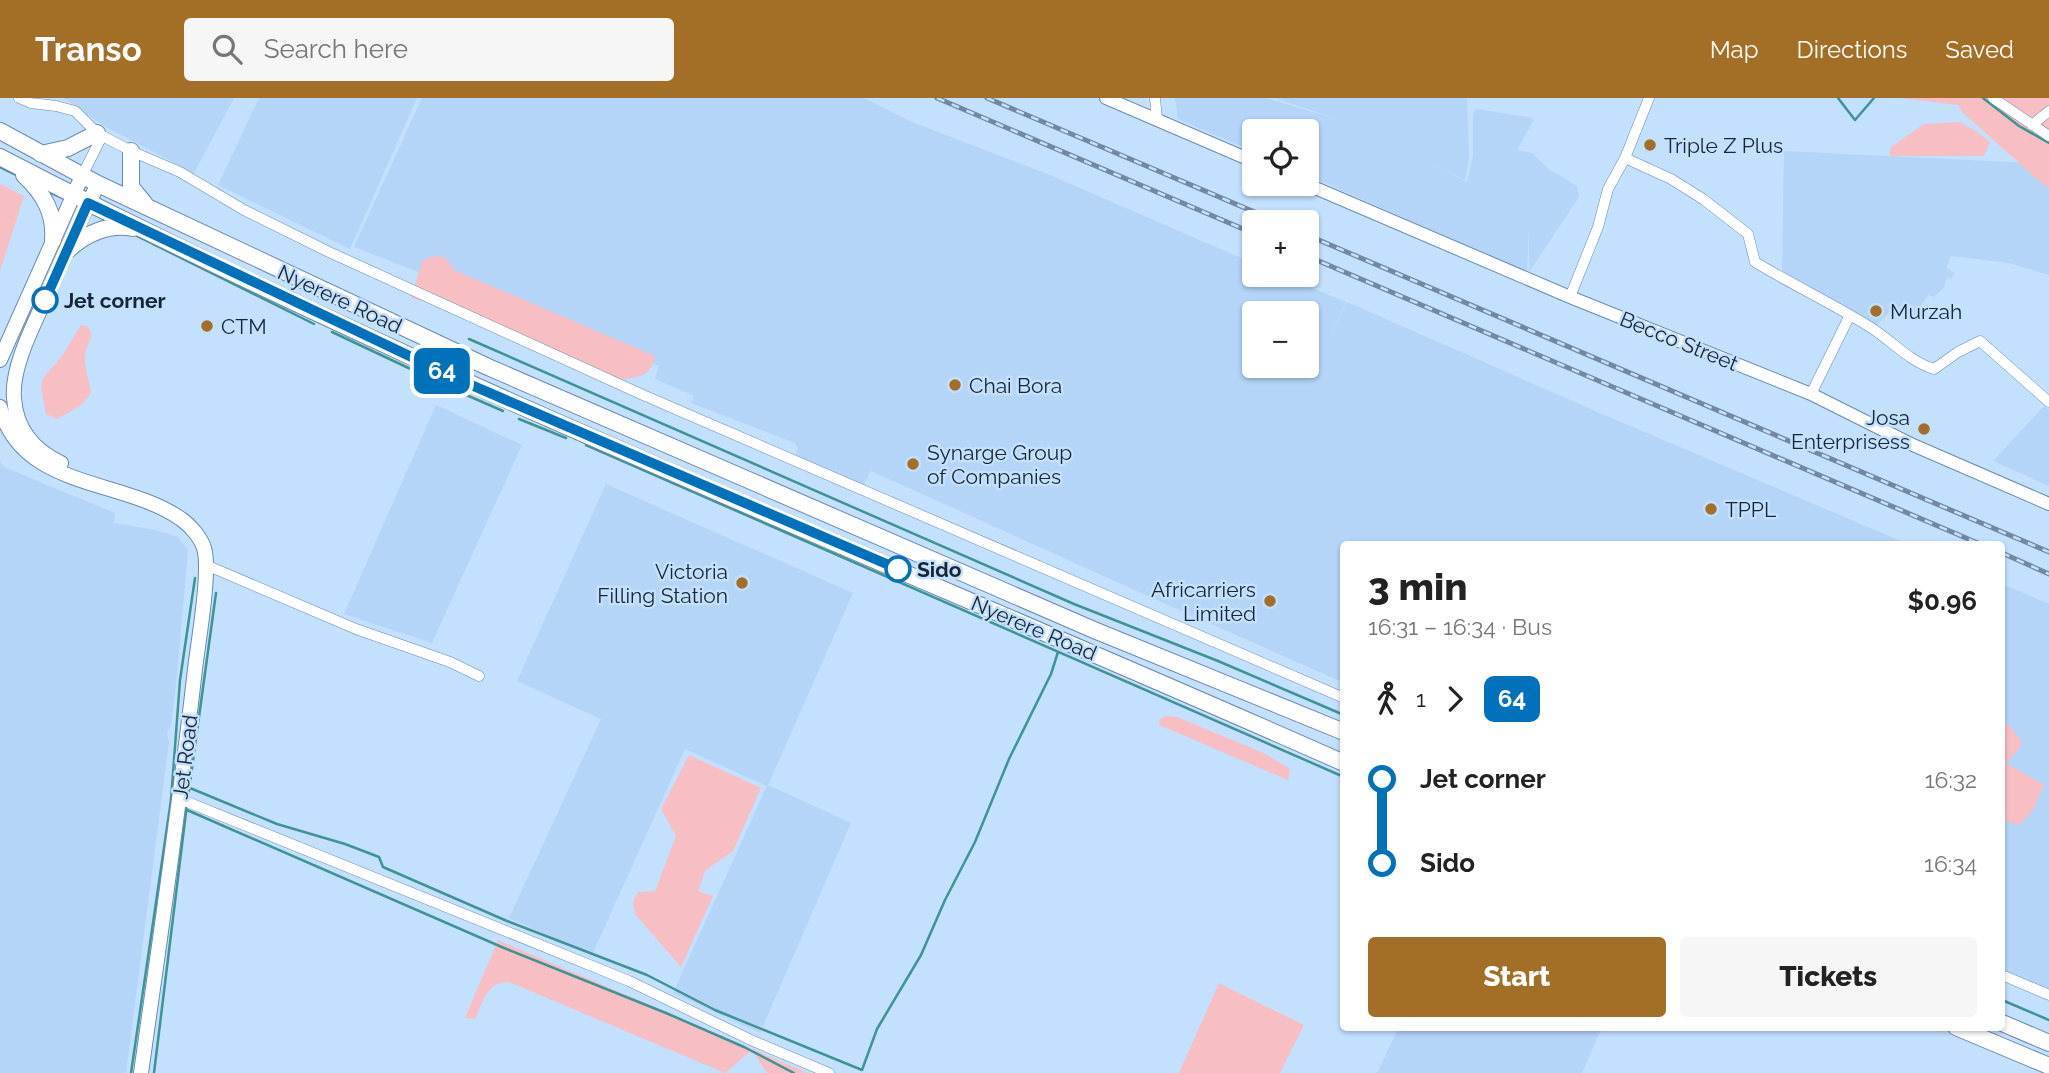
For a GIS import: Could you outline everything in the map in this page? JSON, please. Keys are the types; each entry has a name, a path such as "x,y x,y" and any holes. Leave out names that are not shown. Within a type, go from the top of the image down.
{"highway":[{"name":"Nyerere Road","path":"0,131 82,176 100,178 148,208 488,368 1094,630 1340,730"},
{"path":"41,154 68,148 99,135"},
{"path":"131,151 131,187 148,208"},
{"path":"5,160 26,177 46,201 52,215 53,240"},
{"name":"Nyerere Road","path":"5,160 146,231 475,386 1340,761"},
{"path":"67,251 79,240 101,230 126,226 146,231"},
{"path":"2005,1024 2049,1043"},
{"path":"1966,1031 2049,1066"}],"main road":[{"name":"Jet Road","path":"82,176 80,199 67,251 19,365 13,396 18,422 31,442 47,456 115,491"},
{"name":"Jet Road","path":"0,360 53,240 80,199 100,178"},
{"name":"Jet Road","path":"0,407 10,433 37,461 166,510 183,520 204,547 206,565 180,799 141,1073"}],"street":[{"path":"19,98 31,103 75,111 99,135 180,172 244,210 631,390 1340,696"},
{"path":"1106,98 1242,156"},
{"path":"1155,98 1157,120"},
{"path":"1570,297 1598,227 1608,189 1625,158 1650,98"},
{"path":"1993,98 2049,136"},
{"path":"2032,125 2049,111"},
{"name":"Jet Road","path":"82,176 99,135"},
{"path":"1625,158 1671,179 1703,199 1748,234 1755,262 1850,315 1896,349 1934,369 1980,341 2049,402"},
{"name":"Becco Street","path":"1319,190 1570,297 1811,394 1913,445 2049,504"},
{"path":"1811,394 1850,315"},
{"path":"206,565 356,629 450,662 479,676"},
{"path":"180,799 629,981 753,1041 829,1073"},
{"path":"2005,976 2049,995"}],"shaded area":[{"path":"64,98 234,98 194,173 104,126"},
{"path":"259,98 417,98 350,249 218,185"},
{"path":"422,98 864,98 912,122 1050,175 1242,258 1242,287 1310,287 1346,302 1325,350 1347,302 1901,541 1340,541 1340,681 1209,623 1220,596 1208,623 871,471 863,487 794,459 798,448 795,443 691,403 694,396 655,379 659,366 354,247"},
{"path":"1175,98 1266,98 1340,120 1275,98 1467,98 1469,158 1465,180 1424,160 1467,182 1473,156 1473,114 1476,109 1528,117 1534,119 1517,150 1532,153 1550,170 1577,186 1579,197 1529,272 1529,226 1527,272 1319,180 1319,119 1242,119 1242,146 1178,119"},
{"path":"1900,98 2049,98 2049,188 1962,112 1958,105"},
{"path":"1959,122 1990,142 1984,156 1890,156 1890,148 1924,124"},
{"path":"1784,151 2049,164 2049,275 2009,263 1951,256 1946,268 1954,273 1951,279 1947,277 1944,287 1934,297 1928,295 1913,318 1893,308 1875,327 1782,275"},
{"path":"0,184 24,196 0,271"},
{"path":"433,256 445,257 454,270 655,356 650,368 639,376 622,380 449,302 432,304 411,298 422,261"},
{"path":"81,325 87,326 91,335 85,358 91,393 80,406 57,419 46,414 41,388 43,378 62,356"},
{"path":"436,405 522,445 432,643 344,614"},
{"path":"2044,406 2049,410 2049,486 1993,461"},
{"path":"0,461 4,467 115,513 114,523 178,537 188,550 177,675 171,725 167,733 169,742 126,1073 0,1073"},
{"path":"606,484 853,593 768,785 851,823 760,1033 673,993 767,786 685,749 592,955 509,918 601,719 517,681"},
{"path":"2005,585 2049,604 2049,992 2005,973"},
{"path":"1166,716 1177,717 1264,753 1290,769 1288,780 1159,725 1160,719"},
{"path":"2005,723 2022,742 2006,763 2044,785 2034,808 2020,825 2005,821"},
{"path":"689,755 761,788 733,851 705,871 698,891 713,896 681,967 635,914 633,902 638,892 655,891 676,836 661,809"},
{"path":"498,940 808,1073 767,1073 752,1050 725,1073 509,982 491,989 475,1019 465,1018"},
{"path":"1219,983 1304,1025 1280,1073 1179,1073"},
{"path":"1397,1031 1600,1031 1582,1073 1377,1073"}],"waterway":[{"path":"1838,98 1855,120 1874,98"},
{"path":"1983,98 2019,126 2049,143"},
{"path":"0,167 20,177"},
{"path":"47,191 67,200"},
{"path":"91,213 107,221"},
{"path":"135,235 314,324"},
{"path":"332,332 432,379"},
{"path":"469,339 1074,604 1340,713"},
{"path":"464,394 503,411"},
{"path":"519,419 566,438"},
{"path":"586,445 1340,775"},
{"path":"131,1073 171,800 180,680 195,578"},
{"path":"188,797 216,593"},
{"path":"190,788 277,824 379,857 383,867 507,921 647,975 715,1010 862,1070 877,1029 921,955 975,842 1009,759 1051,674 1058,652"},
{"path":"154,1073 187,804"},
{"path":"187,810 504,948 666,1013 744,1047 794,1073"},
{"path":"2005,1001 2049,1020"}],"railway":[{"path":"937,98 1242,228"},
{"path":"987,98 1250,210"},
{"path":"1319,240 2049,552"},
{"path":"1319,261 1973,541"},
{"path":"2005,554 2049,574"}],"bus line":[{"name":"64","path":"45,300 88,203 462,381 898,569"}],"place":[{"name":"Triple Z Plus","path":"1650,145"},
{"name":"Jet corner","path":"45,300"},
{"name":"Murzah","path":"1876,311"},
{"name":"CTM","path":"207,326"},
{"name":"Chai Bora","path":"955,385"},
{"name":"Josa Enterprisess","path":"1924,429"},
{"name":"Synarge Group of Companies","path":"913,464"},
{"name":"TPPL","path":"1711,509"},
{"name":"Sido","path":"898,569"},
{"name":"Victoria Filling Station","path":"742,583"},
{"name":"Africarriers Limited","path":"1270,601"}]}
